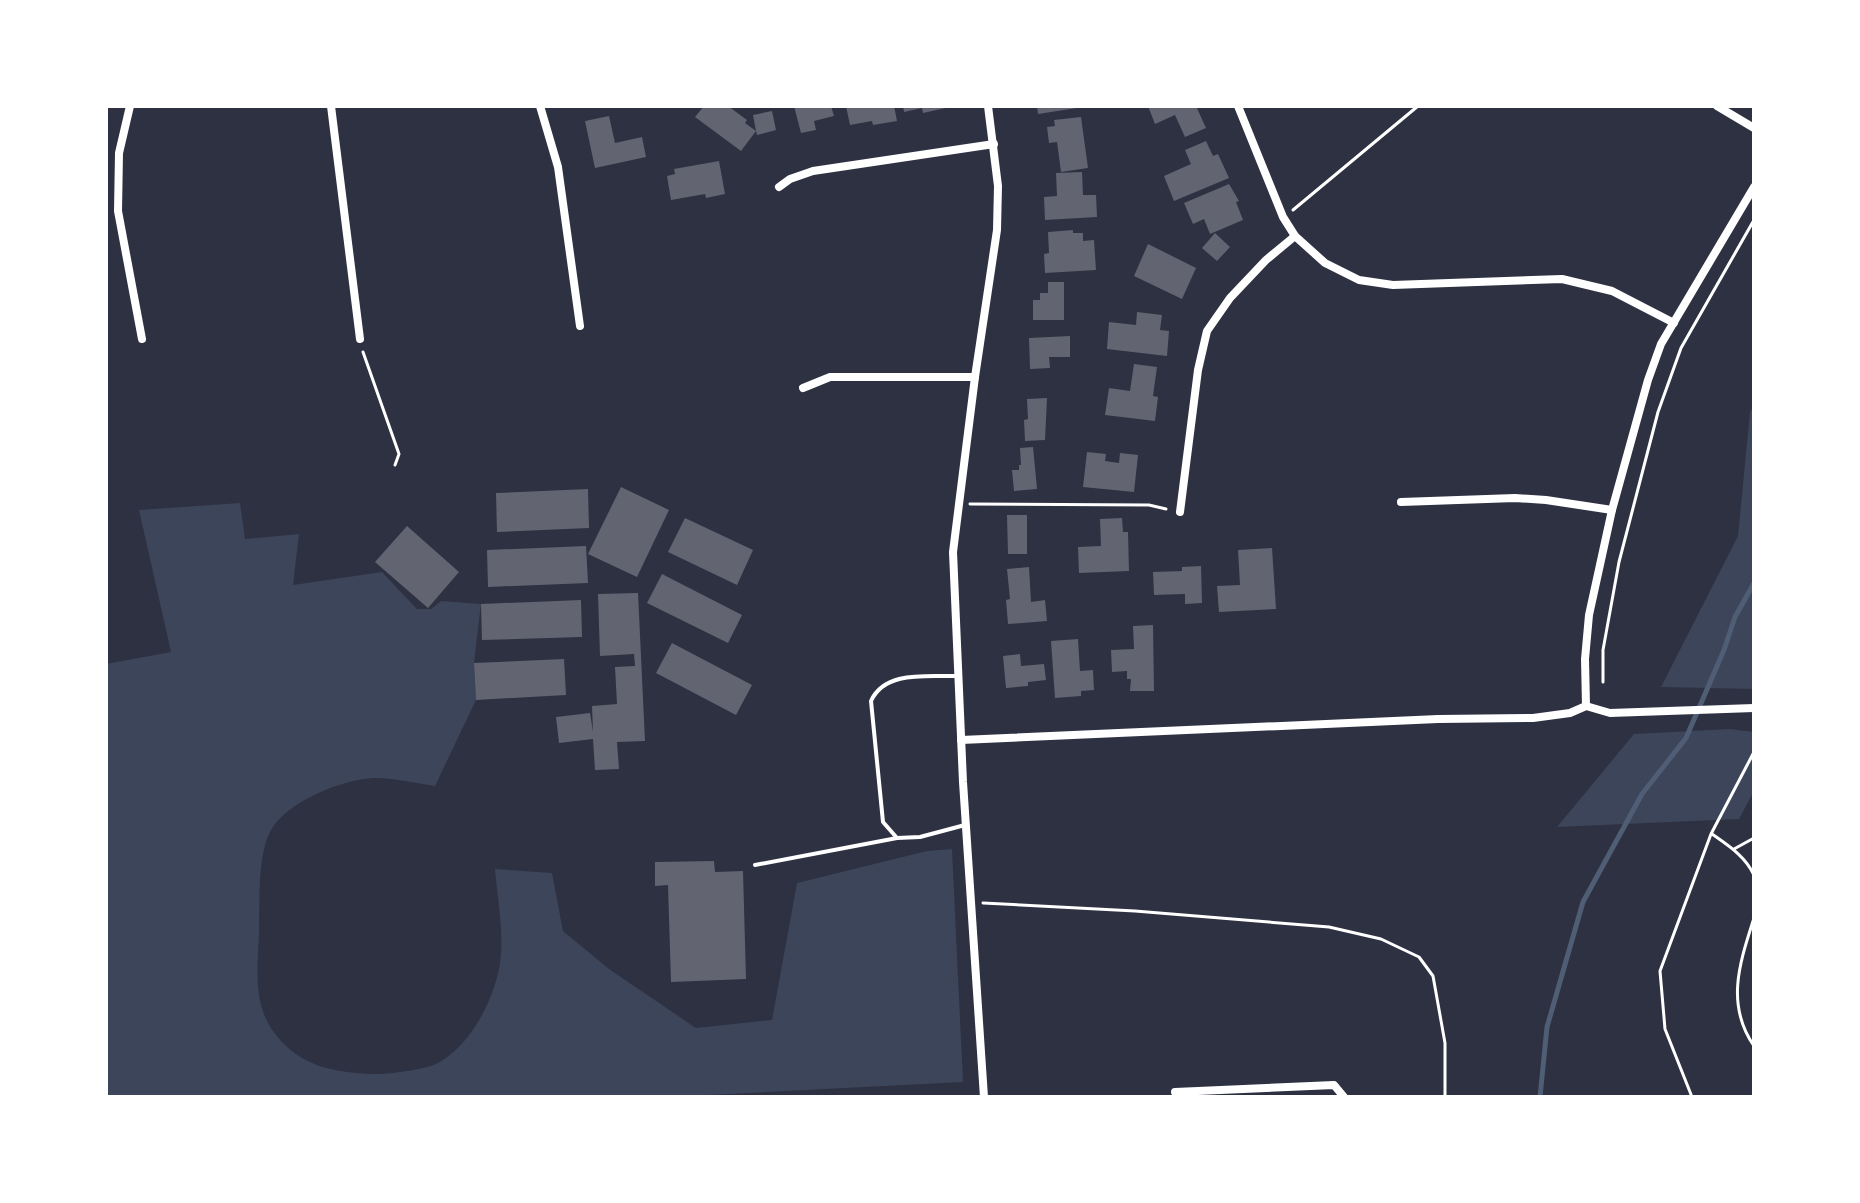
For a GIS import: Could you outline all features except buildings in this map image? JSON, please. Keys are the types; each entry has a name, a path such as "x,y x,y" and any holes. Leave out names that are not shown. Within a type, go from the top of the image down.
{"street":[{"path":"130,106 119,153 118,211 142,339"},
{"path":"331,106 360,339"},
{"path":"540,106 558,167 580,326"},
{"path":"984,1097 957,676 953,552 997,230 998,186 988,106"},
{"path":"1238,106 1283,217 1295,236 1325,263 1359,280 1393,285 1562,279 1612,291 1674,323"},
{"path":"1717,106 1754,128"},
{"path":"779,187 790,179 813,171 994,144"},
{"path":"1586,706 1585,659 1589,615 1612,510 1648,380 1661,344 1754,187"},
{"path":"1180,512 1198,370 1207,331 1230,298 1266,260 1295,236"},
{"path":"803,388 830,377 975,377"},
{"path":"1401,502 1515,498 1612,510"},
{"path":"961,740 1422,719 1533,718 1570,713 1586,706 1610,713 1754,708"},
{"path":"1175,1092 1334,1085 1344,1097"}],"lane":[{"path":"897,838 883,822 871,701 876,691 896,679 957,676"},
{"path":"755,865 897,838 920,837 966,825"}],"path":[{"path":"1283,217 1418,106"},
{"path":"1603,682 1603,650 1619,562 1658,412 1681,348 1754,220"},
{"path":"360,339 367,368 399,454 395,465"},
{"path":"959,503 1149,505 1180,512"},
{"path":"1692,1097 1665,1029 1660,971 1711,834 1754,752"},
{"path":"1711,834 1734,849 1754,875"},
{"path":"1734,849 1754,838"},
{"path":"972,903 1135,911 1329,927 1381,939 1419,957 1433,976 1445,1043 1445,1097"},
{"path":"1754,918 1743,952 1735,999 1754,1046"}],"shaded area":[{"path":"1754,405 1754,689 1661,687 1738,536 1750,412"},
{"path":"240,503 245,539 299,534 293,585 382,572 417,609 431,609 441,601 481,604 474,663 476,700 435,786 382,778 361,779 301,802 288,811 270,832 263,854 260,882 258,991 265,1018 292,1051 323,1067 370,1074 422,1068 449,1056 461,1045 481,1016 499,968 501,932 495,869 552,873 563,931 609,969 696,1028 772,1020 797,883 927,851 952,849 963,1082 669,1097 106,1097 106,664 171,652 139,510"},
{"path":"1730,729 1754,732 1754,791 1739,819 1557,827 1634,734"}],"waterway":[{"path":"1540,1097 1547,1027 1583,902 1642,794 1686,738 1735,617 1754,583"}]}
